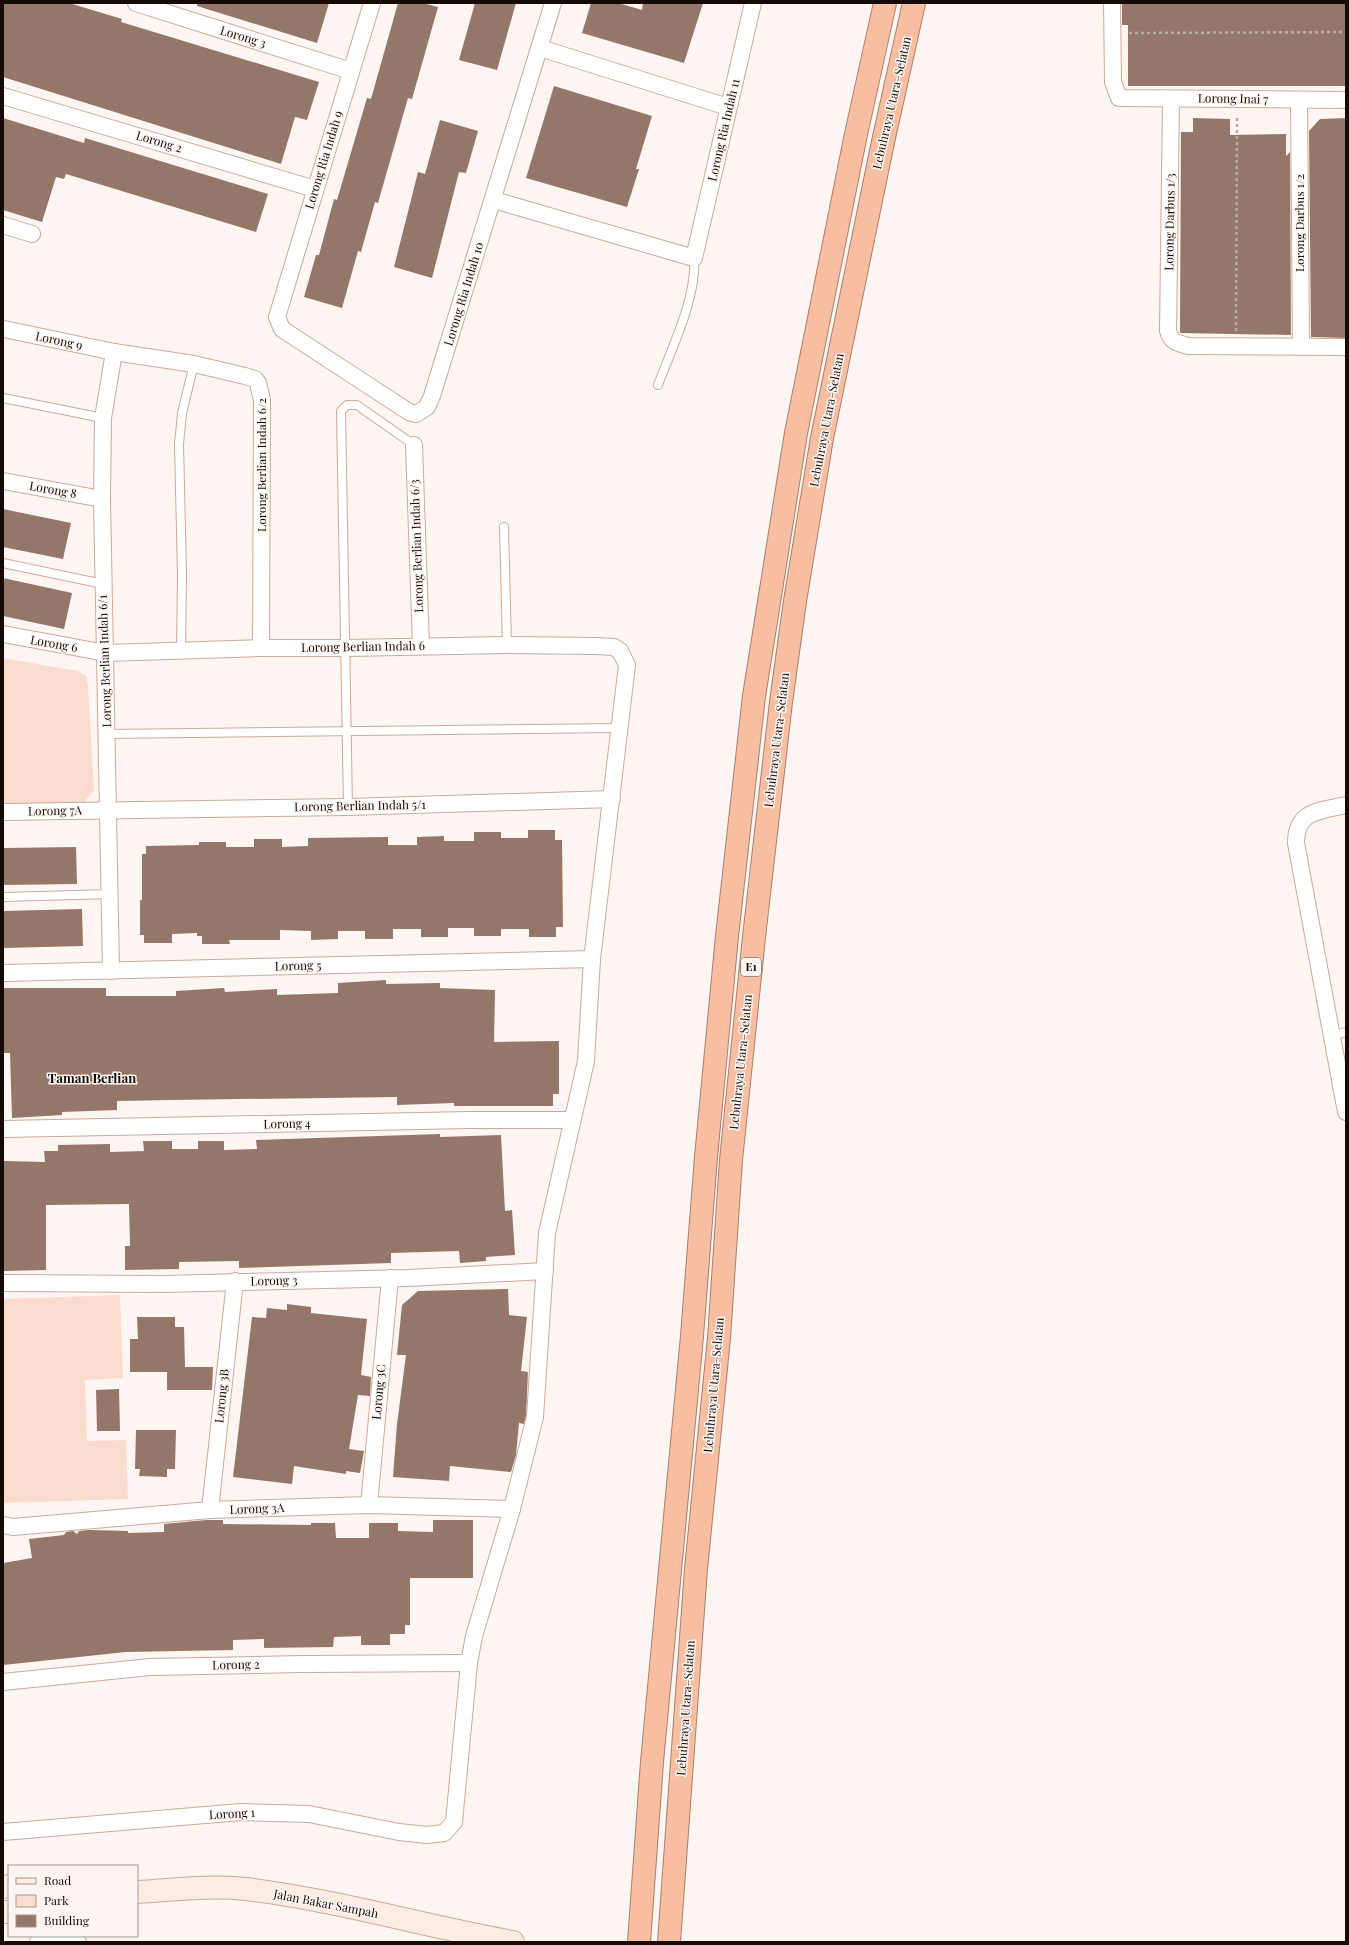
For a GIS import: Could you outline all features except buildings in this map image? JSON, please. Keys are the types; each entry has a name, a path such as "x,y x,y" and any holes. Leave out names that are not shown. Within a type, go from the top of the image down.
{"highway":[{"name":"E1","path":"639,1942 652,1762 692,1336 706,1157 754,696 799,418 852,149 885,3"},
{"name":"Lebuhraya Utara–Selatan","path":"669,1942 696,1569 719,1338 731,1160 754,937 782,694 795,602 822,438 881,149 914,3"}],"main road":[{"name":"Jalan Bakar Sampah","path":"138,1892 217,1888 245,1889 331,1904 458,1932 513,1942"}],"street":[{"name":"Lorong 3","path":"136,3 351,70"},
{"name":"Lorong Ria Indah 9","path":"277,317 372,3"},
{"name":"Lorong Ria Indah 10","path":"277,317 282,329 345,372 409,412 416,414 427,407 432,396 494,200 553,3"},
{"name":"Lorong Ria Indah 11","path":"694,258 753,3"},
{"path":"1112,3 1112,33"},
{"name":"Lorong Inai 7","path":"1112,33 1113,82 1119,98 1346,100"},
{"path":"540,48 728,107"},
{"name":"Lorong 2","path":"3,96 315,189"},
{"name":"Lorong Darbus 1/3","path":"1171,98 1168,331 1170,338 1175,342 1188,346 1236,347"},
{"name":"Lorong Darbus 1/2","path":"1299,100 1301,346"},
{"path":"494,200 694,258"},
{"path":"3,225 32,234"},
{"name":"Lorong 9","path":"4,329 114,352"},
{"path":"1236,347 1346,347"},
{"name":"Lorong Berlian Indah 6/2","path":"114,352 194,364 255,379 261,390 261,648"},
{"name":"Lorong Berlian Indah 6/1","path":"111,970 111,894 107,810 106,653 103,584 102,499 103,418 114,352"},
{"name":"Lorong Berlian Indah 6/3","path":"414,445 421,646"},
{"name":"Lorong 8","path":"3,481 102,499"},
{"name":"Lorong 6","path":"3,634 106,653"},
{"name":"Lorong Berlian Indah 6","path":"106,653 261,648 421,646 507,645 614,647 624,656 627,665 621,728"},
{"path":"469,1663 474,1636 512,1509 535,1417 549,1220 586,1062 592,958 621,728"},
{"name":"Lorong Berlian Indah 5/1","path":"107,810 348,807 612,799"},
{"path":"1346,805 1309,815 1302,819 1296,832 1296,843 1339,1034 1346,1112"},
{"name":"Lorong 7A","path":"3,812 107,810"},
{"name":"Lorong 5","path":"3,973 592,958"},
{"name":"Lorong 4","path":"3,1129 470,1120 572,1120"},
{"name":"Lorong 3","path":"3,1283 162,1284 390,1278 545,1271"},
{"name":"Lorong 3C","path":"369,1505 390,1278"},
{"name":"Lorong 3B","path":"210,1510 235,1282"},
{"name":"Lorong 3A","path":"3,1526 13,1527 210,1510 369,1505 512,1509"},
{"name":"Lorong 2","path":"3,1682 150,1667 469,1663"},
{"name":"Lorong 1","path":"3,1832 241,1812 309,1814 399,1832 427,1835 444,1833 454,1822 469,1663"},
{"path":"38,1942 78,1942"}],"lane":[{"path":"658,385 692,291 695,271 694,258"},
{"path":"181,651 182,575 179,444 182,414 194,364"},
{"path":"3,398 103,418"},
{"path":"348,807 347,648 341,411 347,405 357,405 414,445"},
{"path":"504,527 507,645"},
{"path":"3,563 103,584"},
{"path":"107,734 621,728"},
{"path":"3,897 111,894"}],"path":[{"path":"1112,33 1346,32"},
{"path":"1236,347 1237,99"}],"green space":[{"path":"3,658 78,671 86,676 88,686 94,790 80,808 3,809"},
{"path":"120,1295 123,1378 85,1380 87,1441 126,1440 128,1499 3,1503 3,1299"}],"district":[{"name":"Taman Berlian","path":"92,1078"}]}
